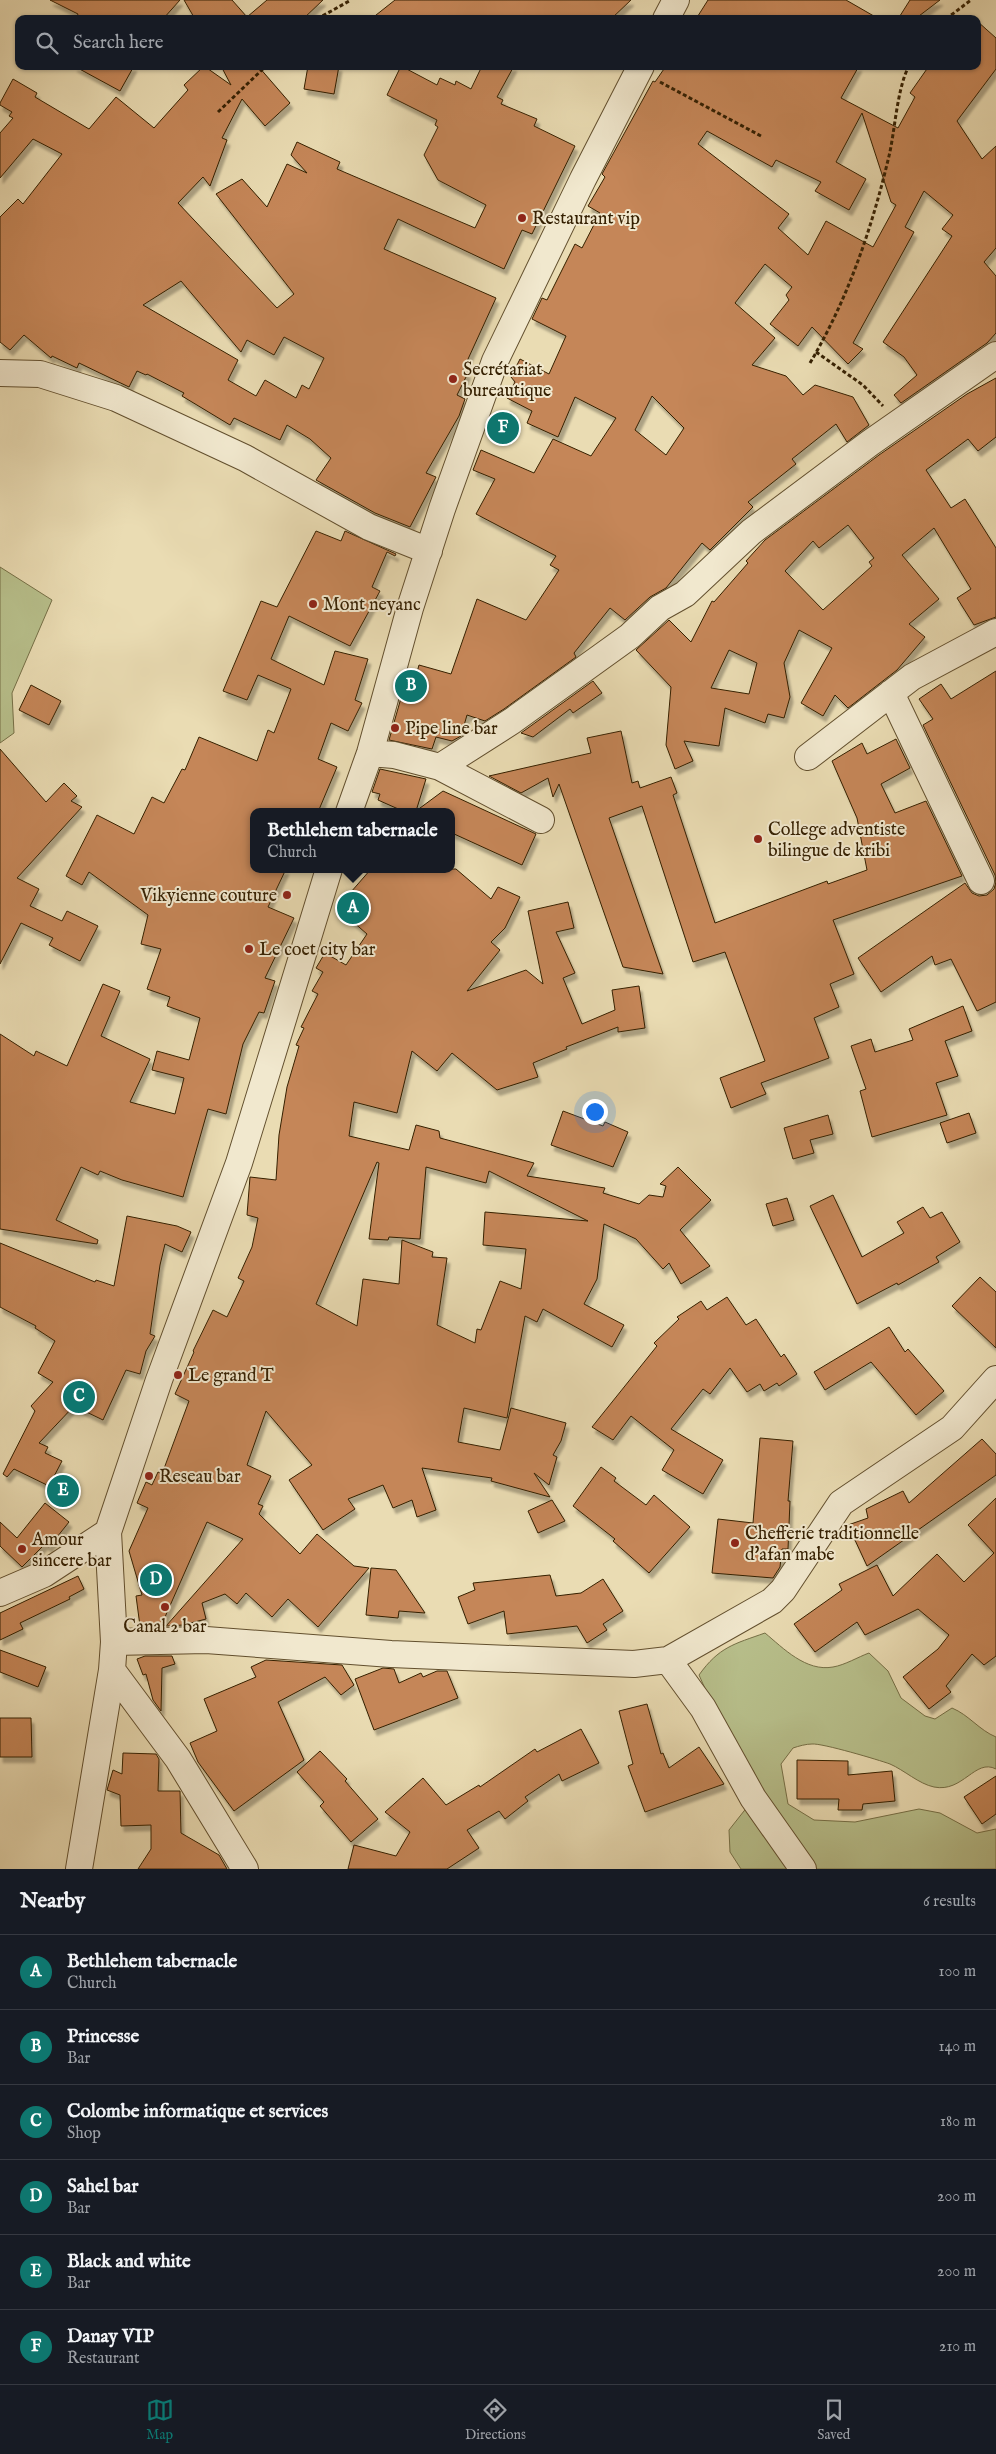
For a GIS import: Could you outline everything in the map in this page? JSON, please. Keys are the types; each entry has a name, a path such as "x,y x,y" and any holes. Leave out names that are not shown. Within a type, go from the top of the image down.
{"street":[{"path":"668,15 676,0"},
{"path":"350,808 370,753 410,608 495,361 583,179 639,70"},
{"path":"440,767 512,721 630,636 660,608 685,594 752,532 899,422 996,355"},
{"path":"0,373 40,374 116,398 245,458 369,527 429,551"},
{"path":"808,757 912,677 996,632"},
{"path":"891,693 980,881"},
{"path":"370,753 394,755 440,767 541,820"},
{"path":"79,1869 112,1670 114,1642 108,1532 159,1380 239,1163 329,873"},
{"path":"114,1642 206,1640 392,1654 634,1664 668,1660 772,1601 783,1590 841,1503 952,1428 996,1378"},
{"path":"0,1593 44,1574 108,1532"},
{"path":"668,1660 703,1708 753,1798 804,1869"},
{"path":"112,1670 178,1759 245,1869"}],"path":[{"path":"323,15 351,0"},
{"path":"951,15 971,0"},
{"path":"218,112 262,70"},
{"path":"644,70 761,136"},
{"path":"810,363 849,288 874,217 890,154 898,106 909,70"},
{"path":"816,352 863,385 899,422"}],"green space":[{"path":"0,567 52,600 12,693 14,733 0,743"},
{"path":"765,1633 796,1658 823,1668 838,1666 869,1653 888,1671 901,1698 925,1716 935,1719 952,1708 996,1737 996,1769 982,1768 953,1785 944,1787 928,1785 890,1764 851,1752 818,1744 795,1747 781,1764 788,1804 814,1820 855,1822 919,1809 940,1813 977,1833 996,1829 996,1869 741,1869 730,1852 729,1830 759,1792 754,1772 720,1722 699,1675 720,1652"}],"building":[{"path":"50,0 180,0 167,15 78,14"},
{"path":"184,0 232,0 245,15 193,15"},
{"path":"267,0 323,0 307,15 249,15"},
{"path":"395,0 631,0 615,15 376,15"},
{"path":"708,0 846,0 872,15 699,15"},
{"path":"910,0 940,0 920,15 901,15"},
{"path":"981,25 996,38 996,69 957,121 982,159 996,146 996,248 984,262 996,276 996,333 987,343 901,403 894,395 917,375 904,357 883,342 952,236 942,229 953,215 924,191 905,227 914,232 853,343 863,349 848,364 812,327 798,346 770,324 789,300 786,295 792,287 765,264 735,303 775,338 752,365 786,376 803,395 815,385 853,397 869,425 847,442 836,424 792,459 796,464 748,502 753,507 710,550 702,543 666,588 650,597 625,620 610,608 574,653 576,657 504,709 485,721 467,715 461,736 452,741 436,737 432,749 389,740 401,698 409,701 419,665 451,674 477,599 526,620 559,570 550,565 556,556 476,514 495,479 473,470 481,450 534,473 553,439 591,456 616,418 575,397 558,437 527,423 532,411 507,398 515,382 511,377 520,359 549,374 566,336 532,319 542,298 547,300 575,244 582,248 600,213 588,206 605,177 602,174 653,81 655,82 663,70 857,70 841,98 898,128 915,97 910,93 926,70 981,70","holes":["862,113 891,202 896,205 873,247 826,221 808,255 778,228 789,214 698,144 707,131 772,167 776,160 821,182 815,191 849,210 866,179 836,162","652,396 684,428 666,455 635,430"]},
{"path":"81,70 132,70 120,91"},
{"path":"200,70 210,70 231,85 223,70 261,70 290,103 265,126 242,99 222,138 227,140 210,186 203,177 178,203 277,308 294,294 216,194 242,179 267,207 287,164 307,173 291,155 297,142 340,162 337,169 475,228 486,205 438,180 424,155 438,127 435,125 437,120 387,95 399,70 409,70 437,85 440,78 455,85 456,81 471,89 480,70 512,70 497,97 503,100 501,104 537,119 534,126 575,146 532,234 522,230 504,269 398,219 384,249 496,298 463,370 468,373 457,395 465,399 459,416 426,473 436,477 410,527 375,513 316,480 331,458 310,439 287,425 280,440 234,418 230,425 182,396 184,393 147,374 137,371 129,387 79,363 77,368 52,356 51,358 24,335 10,350 0,342 0,217 18,199 23,204 62,154 33,139 0,178 0,133 13,118 9,116 12,112 0,105 0,103 13,79 37,93 35,97 89,129 116,97 154,128 188,90 184,85","holes":["181,281 241,352 247,340 274,355 284,337 324,358 309,389 302,385 296,398 265,380 256,396 228,380 238,360 143,305"]},
{"path":"307,70 338,70 334,94 304,89"},
{"path":"996,378 996,437 978,451 968,439 926,470 951,508 965,499 996,548 996,617 974,625 957,598 971,589 934,528 902,555 939,599 909,624 925,637 897,670 848,708 835,695 823,716 801,703 832,648 799,630 784,663 790,697 784,718 768,714 765,723 725,708 719,746 684,741 693,761 675,769 666,745 671,687 636,650 669,620 691,642 712,601 714,602 748,563 746,561 765,540 879,455 967,394","holes":["848,525 874,558 869,562 872,566 823,610 785,571 813,541 819,548","729,650 757,663 749,694 711,688"]},
{"path":"316,531 341,541 345,531 396,554 395,556 387,552 372,587 380,591 350,646 289,616 271,659 324,685 335,651 368,659 355,700 362,703 348,731 331,723 318,759 337,767 320,808 250,808 250,873 284,873 268,907 294,918 265,978 275,981 264,1013 259,1012 243,1044 226,1114 208,1109 183,1197 122,1180 100,1171 98,1175 81,1167 56,1220 98,1240 97,1244 0,1229 0,1034 34,1056 36,1051 67,1066 103,984 120,991 101,1036 150,1059 130,1102 175,1114 184,1078 152,1070 157,1051 189,1060 200,1018 167,1006 170,997 147,989 161,949 141,944 148,915 89,872 82,885 66,876 97,815 134,834 152,797 164,803 182,769 185,770 199,737 257,761 268,730 274,733 291,689 258,675 247,700 223,691 261,601 277,607"},
{"path":"996,671 996,882 995,875 923,725 933,719 919,699 941,684 951,699"},
{"path":"593,681 602,693 573,713 570,709 533,737 521,733"},
{"path":"31,685 61,701 49,725 19,710"},
{"path":"621,731 632,783 638,781 640,788 671,777 677,793 673,795 715,923 827,881 828,884 867,870 857,818 832,761 862,743 867,754 896,739 910,768 881,784 895,813 926,801 962,876 833,920 854,974 830,984 839,1007 814,1018 829,1058 761,1083 766,1094 731,1108 720,1078 765,1061 725,952 693,962 642,806 609,818 663,974 623,967 559,784 553,797 548,778 521,793 489,776 591,753 587,738"},
{"path":"0,749 46,802 64,783 77,796 71,801 82,807 17,878 39,889 30,906 62,921 67,911 98,926 80,961 49,945 53,938 21,923 0,964"},
{"path":"380,769 426,779 417,808 396,808 378,800 380,794 372,792"},
{"path":"443,791 536,834 522,865 455,834 455,808 420,808"},
{"path":"456,869 491,899 498,887 520,897 505,928 491,942 500,950 467,991 526,970 543,984 528,911 568,902 574,928 556,932 575,973 563,978 582,1024 615,1010 612,990 639,986 645,1028 618,1032 618,1027 566,1047 567,1049 533,1063 538,1077 497,1090 452,1053 437,1071 412,1051 397,1113 354,1102 349,1136 409,1150 416,1125 439,1131 440,1138 534,1163 527,1176 605,1188 603,1193 639,1204 649,1195 663,1197 666,1186 660,1184 678,1167 711,1200 680,1230 710,1266 681,1284 669,1263 663,1269 636,1239 604,1224 597,1279 584,1304 624,1325 612,1347 543,1309 537,1322 525,1316 507,1418 464,1408 458,1442 500,1450 511,1408 566,1423 561,1441 553,1455 557,1457 549,1485 534,1473 550,1497 491,1481 492,1478 422,1468 436,1510 417,1517 412,1500 393,1508 383,1485 348,1499 355,1509 323,1530 289,1480 312,1465 266,1411 247,1465 271,1476 258,1504 263,1506 259,1514 300,1554 317,1534 354,1566 369,1568 318,1627 288,1599 272,1617 246,1593 237,1604 225,1594 202,1603 206,1619 183,1625 166,1626 243,1539 207,1522 161,1626 140,1626 136,1596 142,1595 129,1551 148,1508 137,1503 146,1482 152,1485 158,1472 162,1474 189,1401 175,1394 193,1351 213,1310 227,1317 244,1281 238,1278 252,1247 258,1218 247,1215 250,1177 276,1180 279,1135 287,1087 299,1046 296,1045 304,1028 301,1027 318,994 312,991 323,972 316,968 325,953 346,965 367,934 337,908 368,873 455,873","holes":["377,1162 379,1163 369,1239 388,1240 389,1237 420,1239 426,1167 486,1183 489,1171 588,1221 485,1212 483,1245 526,1249 521,1289 500,1281 481,1330 477,1329 475,1343 437,1325 447,1258 432,1257 433,1252 402,1240 399,1284 363,1279 357,1326 316,1304"]},
{"path":"996,882 996,1002 977,1011 951,959 935,965 932,956 881,992 858,958 965,883 972,893 979,896 987,895 994,889"},
{"path":"963,1006 972,1031 945,1041 958,1076 936,1083 947,1115 872,1137 860,1091 866,1089 851,1046 871,1039 875,1052 913,1040 909,1029"},
{"path":"563,1111 603,1126 605,1122 628,1132 613,1167 551,1145"},
{"path":"969,1113 976,1133 947,1143 940,1123"},
{"path":"828,1115 833,1134 810,1140 814,1153 793,1159 784,1128"},
{"path":"833,1195 862,1257 904,1233 897,1222 923,1207 930,1218 942,1212 960,1242 936,1257 939,1262 898,1285 897,1283 857,1304 810,1206"},
{"path":"787,1198 794,1220 773,1226 766,1204"},
{"path":"127,1216 177,1226 191,1232 182,1252 165,1244 150,1334 155,1336 146,1351 140,1374 126,1370 103,1420 74,1406 39,1443 48,1447 45,1453 62,1461 49,1486 14,1469 7,1477 3,1474 35,1411 31,1406 53,1382 38,1373 55,1341 35,1328 36,1326 0,1307 0,1243 95,1282 96,1280 114,1286"},
{"path":"980,1277 996,1292 996,1348 952,1306"},
{"path":"727,1297 746,1325 756,1319 781,1357 784,1354 797,1374 779,1386 777,1383 764,1391 760,1384 747,1392 730,1368 710,1394 703,1389 671,1429 723,1460 703,1494 662,1470 674,1450 631,1416 613,1440 592,1427 657,1346 654,1343 679,1319 677,1317 701,1301 707,1310"},
{"path":"889,1327 905,1352 908,1349 944,1391 916,1415 871,1362 825,1390 814,1372"},
{"path":"760,1438 793,1441 788,1501 790,1501 788,1549 782,1549 780,1567 773,1578 712,1573 718,1519 753,1523"},
{"path":"982,1439 996,1454 996,1475 867,1566 848,1525 868,1518 866,1509 903,1491 909,1503"},
{"path":"601,1467 616,1478 614,1481 646,1505 654,1495 690,1527 649,1573 613,1541 615,1539 573,1506"},
{"path":"996,1498 996,1656 984,1665 972,1654 946,1686 951,1692 929,1709 903,1677 938,1649 949,1635 918,1609 865,1635 857,1622 815,1652 794,1624 842,1590 839,1584 877,1565 893,1596 937,1554 964,1582 994,1553 968,1525"},
{"path":"552,1500 565,1521 538,1533 528,1511"},
{"path":"45,1503 69,1522 49,1547 45,1544 22,1567 0,1546 0,1522 17,1538"},
{"path":"371,1568 396,1570 425,1613 399,1611 398,1618 366,1615"},
{"path":"550,1575 556,1596 581,1593 603,1579 623,1611 603,1624 607,1630 587,1643 577,1626 507,1634 504,1611 468,1624 458,1597 475,1590 473,1583"},
{"path":"78,1576 84,1589 69,1597 70,1599 20,1623 23,1629 0,1640 0,1613"},
{"path":"0,1650 46,1667 38,1687 0,1672"},
{"path":"145,1656 172,1656 175,1664 162,1668 161,1711 153,1700 146,1674 143,1675 137,1659"},
{"path":"266,1660 342,1665 354,1685 341,1695 325,1677 278,1702 304,1760 234,1811 198,1762 190,1743 217,1731 204,1699 256,1677 251,1667"},
{"path":"383,1668 394,1669 399,1683 421,1673 423,1677 437,1671 447,1671 458,1698 374,1730 355,1679"},
{"path":"647,1704 661,1754 663,1753 669,1768 699,1747 724,1784 645,1812 628,1766 633,1764 619,1711"},
{"path":"0,1718 31,1718 32,1757 0,1757"},
{"path":"581,1729 599,1763 562,1781 559,1774 525,1797 528,1801 505,1819 499,1811 467,1830 479,1848 447,1869 348,1869 354,1845 396,1856 410,1832 385,1812 423,1778 446,1805 479,1785 480,1787 535,1749 537,1752"},
{"path":"320,1751 347,1779 345,1781 378,1819 351,1842 320,1806 324,1802 297,1772"},
{"path":"123,1753 156,1754 159,1759 158,1791 180,1791 181,1833 219,1855 227,1869 138,1869 151,1849 151,1825 121,1826 120,1795 107,1790 113,1770 122,1774"},
{"path":"797,1760 848,1761 848,1775 892,1771 895,1801 863,1804 862,1810 838,1810 839,1799 797,1799"},
{"path":"996,1776 996,1814 982,1824 964,1797"}],"place":[{"name":"Restaurant vip","path":"522,218"},
{"name":"Secrétariat bureautique","path":"453,379"},
{"name":"Danay VIP","path":"503,428"},
{"name":"Mont neyanc","path":"313,604"},
{"name":"Princesse","path":"411,686"},
{"name":"Pipe line bar","path":"395,728"},
{"name":"College adventiste bilingue de kribi","path":"758,839"},
{"name":"Vikyienne couture","path":"287,895"},
{"name":"Bethlehem tabernacle","path":"353,908"},
{"name":"Le coet city bar","path":"249,949"},
{"name":"Le grand T","path":"178,1375"},
{"name":"Colombe informatique et services","path":"79,1397"},
{"name":"Reseau bar","path":"149,1476"},
{"name":"Black and white","path":"63,1491"},
{"name":"Chefferie traditionnelle d'afan mabe","path":"735,1543"},
{"name":"Amour sincere bar","path":"22,1549"},
{"name":"Sahel bar","path":"156,1580"},
{"name":"Canal 2 bar","path":"165,1607"}]}
